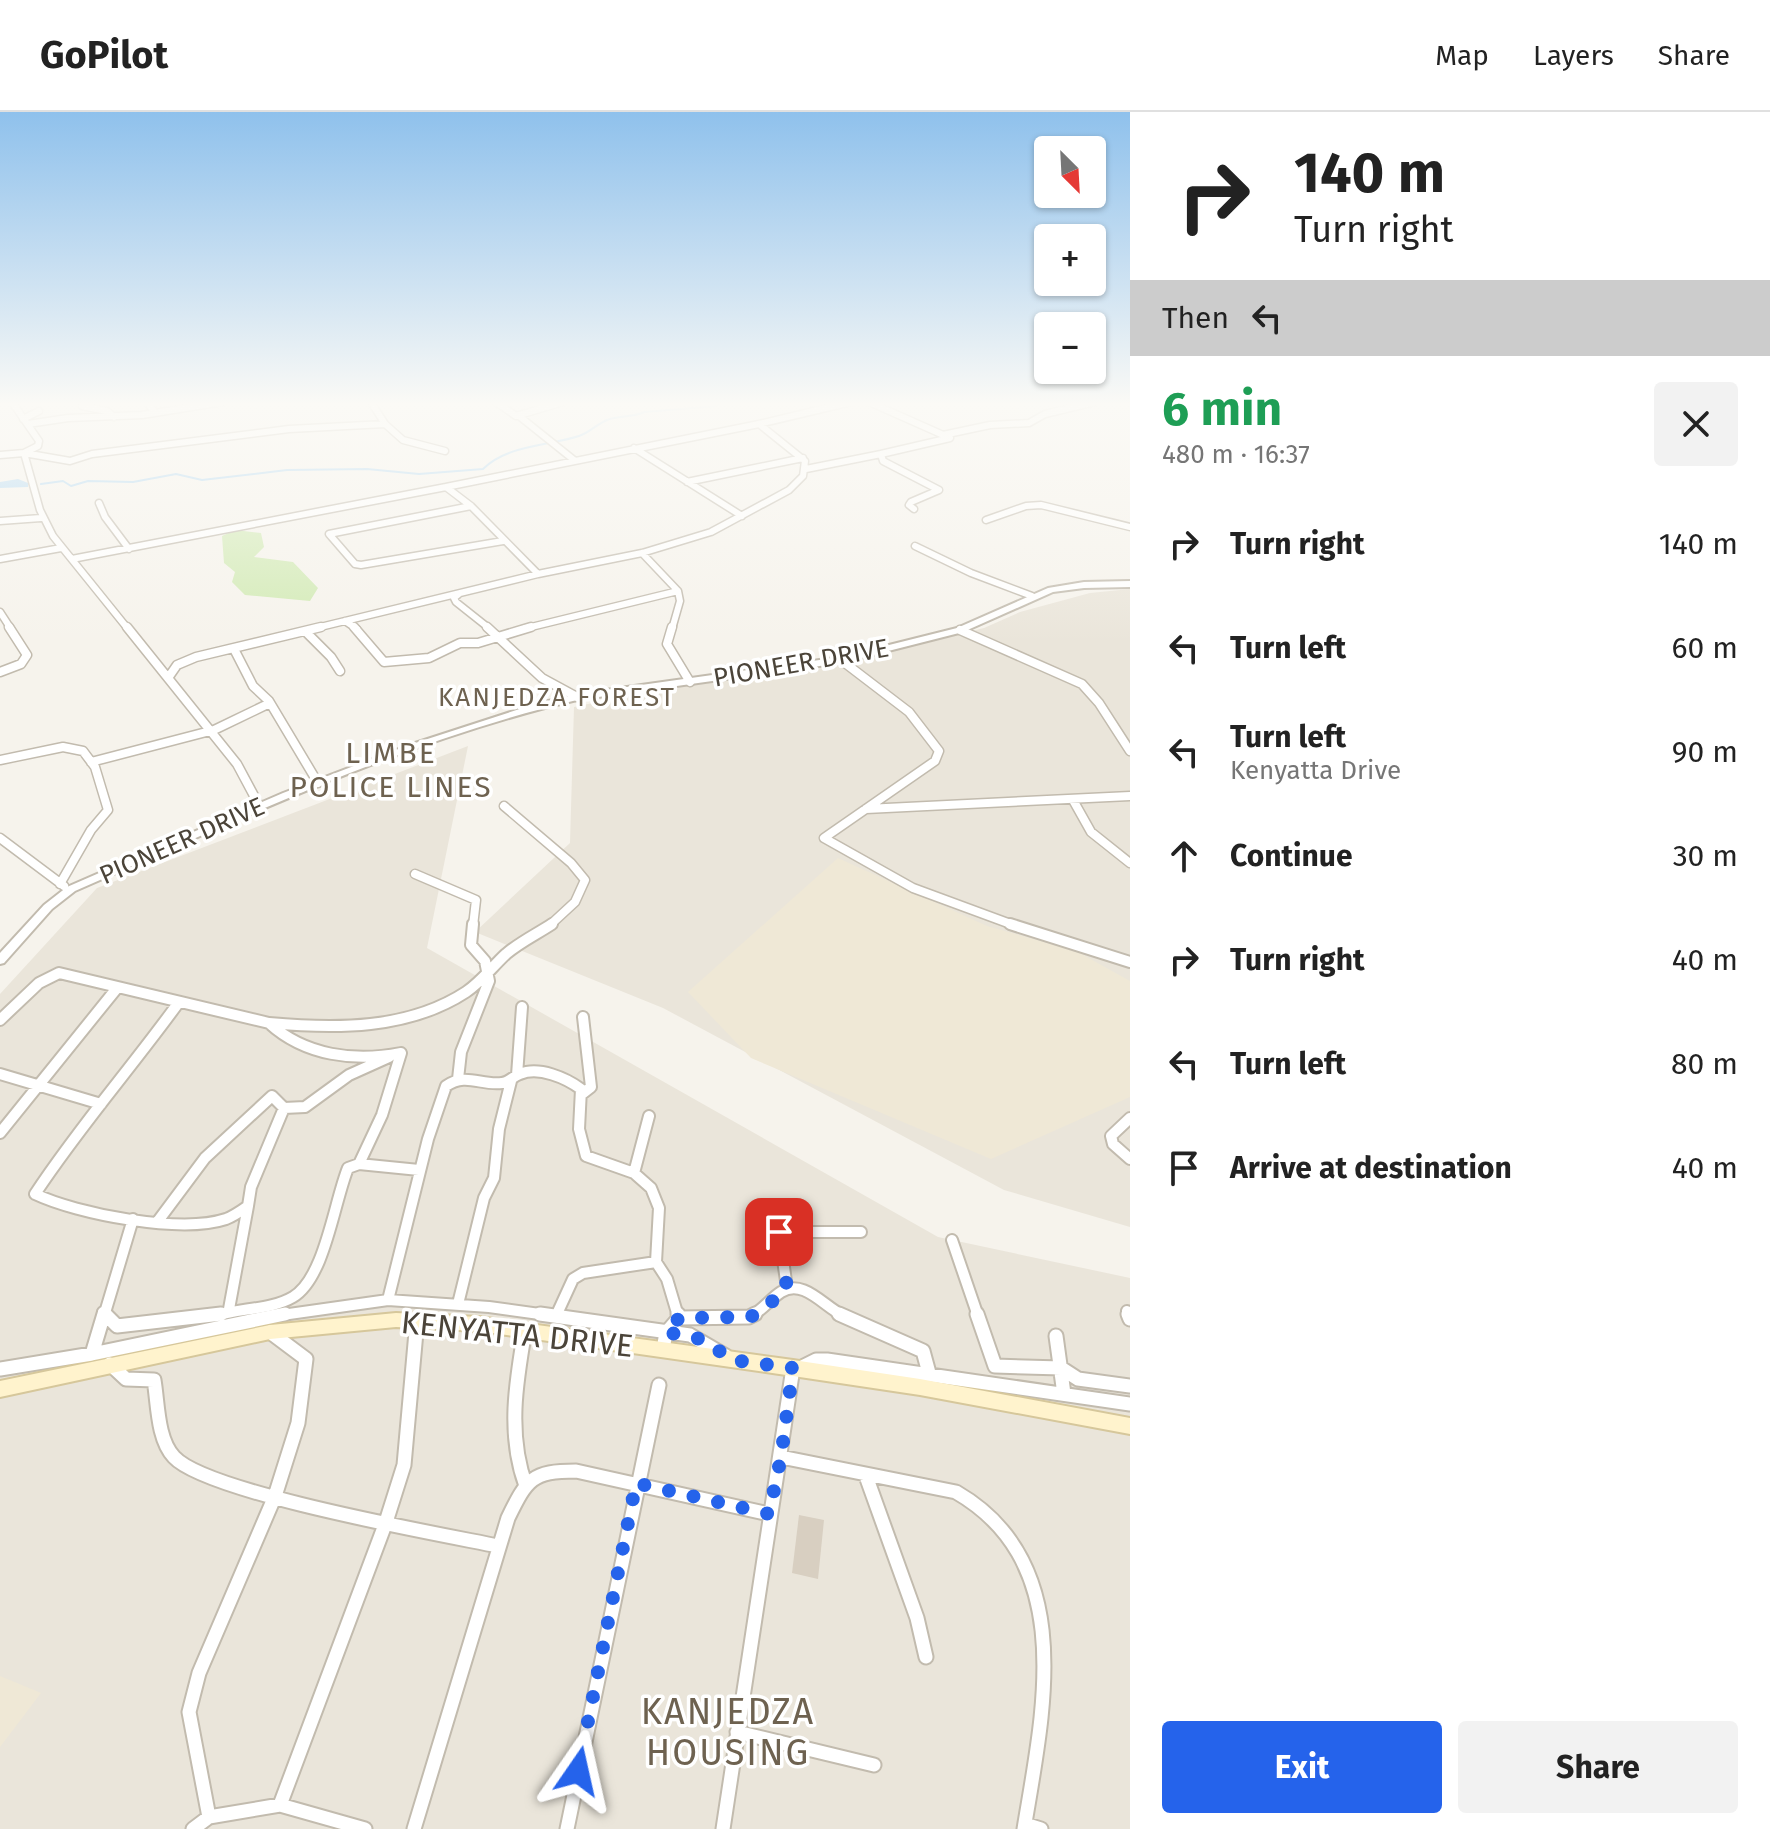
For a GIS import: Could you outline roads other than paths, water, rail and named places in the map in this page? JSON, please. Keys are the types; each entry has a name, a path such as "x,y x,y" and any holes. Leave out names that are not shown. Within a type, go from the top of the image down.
{"main road":[{"name":"KENYATTA DRIVE","path":"0,1389 270,1332 344,1324 417,1321 664,1341 732,1360 920,1387 1130,1426"}],"street":[{"path":"32,482 41,518 61,548 237,764 260,807"},
{"path":"72,559 469,482"},
{"path":"687,482 742,516"},
{"path":"168,678 177,665 186,660 538,574 642,553 705,535 789,490 795,482"},
{"path":"914,509 909,505 911,502 939,490 924,482"},
{"path":"446,487 471,506 538,574"},
{"path":"99,503 105,517 129,549"},
{"path":"986,520 1026,506 1041,505 1130,527"},
{"path":"471,506 329,534 355,564 361,565 503,541"},
{"path":"0,521 41,518"},
{"path":"915,546 971,573 1032,596"},
{"path":"0,559 61,548"},
{"path":"642,553 678,591 680,601 667,644 690,682"},
{"name":"PIONEER DRIVE","path":"0,960 48,907 71,889 318,783 499,717 577,697 841,660 960,630 1032,596 1078,585 1130,584"},
{"path":"345,621 360,631 374,653 386,662 435,656 462,643 475,644 497,635 678,591"},
{"path":"459,594 454,598 456,602 497,635 522,663 555,691 577,697"},
{"path":"0,612 27,655 21,664 0,672"},
{"path":"960,630 1082,684 1126,738 1130,751"},
{"path":"306,632 331,657 340,671"},
{"path":"234,649 253,686 270,703 318,783"},
{"path":"841,660 903,709 928,733 939,751 935,761 824,838 900,881 954,905 1130,962"},
{"path":"91,762 210,730 270,703"},
{"path":"0,760 63,747 83,751 91,762 108,810 91,830 60,884"},
{"path":"866,809 1130,796"},
{"path":"1073,800 1091,832 1130,863"},
{"path":"0,1020 39,983 54,974 269,1023 299,1026 384,1022 429,1010 467,991 506,954 568,914 581,897 585,880 571,863 504,806"},
{"path":"0,838 71,889"},
{"path":"415,874 476,900 471,945 485,961 489,981 461,1052 458,1079"},
{"path":"0,1133 117,988"},
{"path":"179,1002 67,1145 35,1194 96,1213 158,1221 207,1223 227,1219 248,1206"},
{"path":"458,1304 484,1198 494,1178 499,1129 514,1078 522,1007"},
{"path":"582,1094 591,1087 583,1017"},
{"path":"269,1023 276,1031 322,1055 392,1056"},
{"path":"158,1221 219,1144 272,1096 284,1108 305,1107 349,1075 401,1053 382,1115 359,1164"},
{"path":"388,1300 419,1170 446,1086 458,1079 502,1084 531,1073 571,1081 581,1089 579,1129 586,1156 634,1173 651,1188 659,1208 656,1262 667,1279 679,1318"},
{"path":"0,1074 101,1104"},
{"path":"229,1309 251,1187 284,1108"},
{"path":"634,1173 649,1116"},
{"path":"1130,1118 1111,1136 1113,1144 1130,1159"},
{"path":"103,1312 117,1326 216,1316 229,1309 275,1304 296,1296 305,1289 311,1278 346,1170 359,1164 419,1170"},
{"path":"92,1354 133,1219"},
{"path":"787,1288 779,1232 861,1232"},
{"path":"952,1240 995,1366 1061,1368 1078,1379 1130,1386"},
{"path":"556,1316 573,1279 583,1273 656,1262"},
{"path":"679,1318 749,1317 758,1314 787,1288 804,1289 830,1310 916,1347 925,1356 929,1373"},
{"path":"0,1369 92,1354 300,1311 388,1300 458,1304 556,1316 664,1341 679,1318"},
{"path":"280,1805 386,1522 404,1465 417,1321"},
{"path":"525,1330 515,1398 518,1465 526,1486"},
{"path":"209,1817 189,1712 199,1673 275,1496 298,1423 306,1359 270,1332"},
{"path":"1056,1336 1064,1394"},
{"path":"723,1829 769,1514 796,1368 816,1360 827,1360 1130,1404"},
{"path":"110,1364 126,1379 154,1380 164,1434 174,1458 188,1469 275,1496 498,1546"},
{"path":"567,1829 636,1483 659,1385"},
{"path":"781,1457 956,1492 975,1503 1006,1531 1037,1594 1046,1663 1043,1714 1024,1826 1041,1829"},
{"path":"414,1829 498,1546 526,1486 545,1471 560,1469 769,1514"},
{"path":"866,1476 917,1618 926,1657"},
{"path":"737,1732 874,1765"},
{"path":"193,1829 209,1817 280,1805 365,1829"}],"waterway":[{"path":"0,485 17,482"},
{"path":"18,482 24,485"},
{"path":"41,484 55,482"},
{"path":"65,482 71,486 84,482"}],"district":[{"name":"KANJEDZA FOREST","path":"557,697"},
{"name":"LIMBE POLICE LINES","path":"391,770"},
{"name":"KANJEDZA HOUSING","path":"728,1732"}]}
